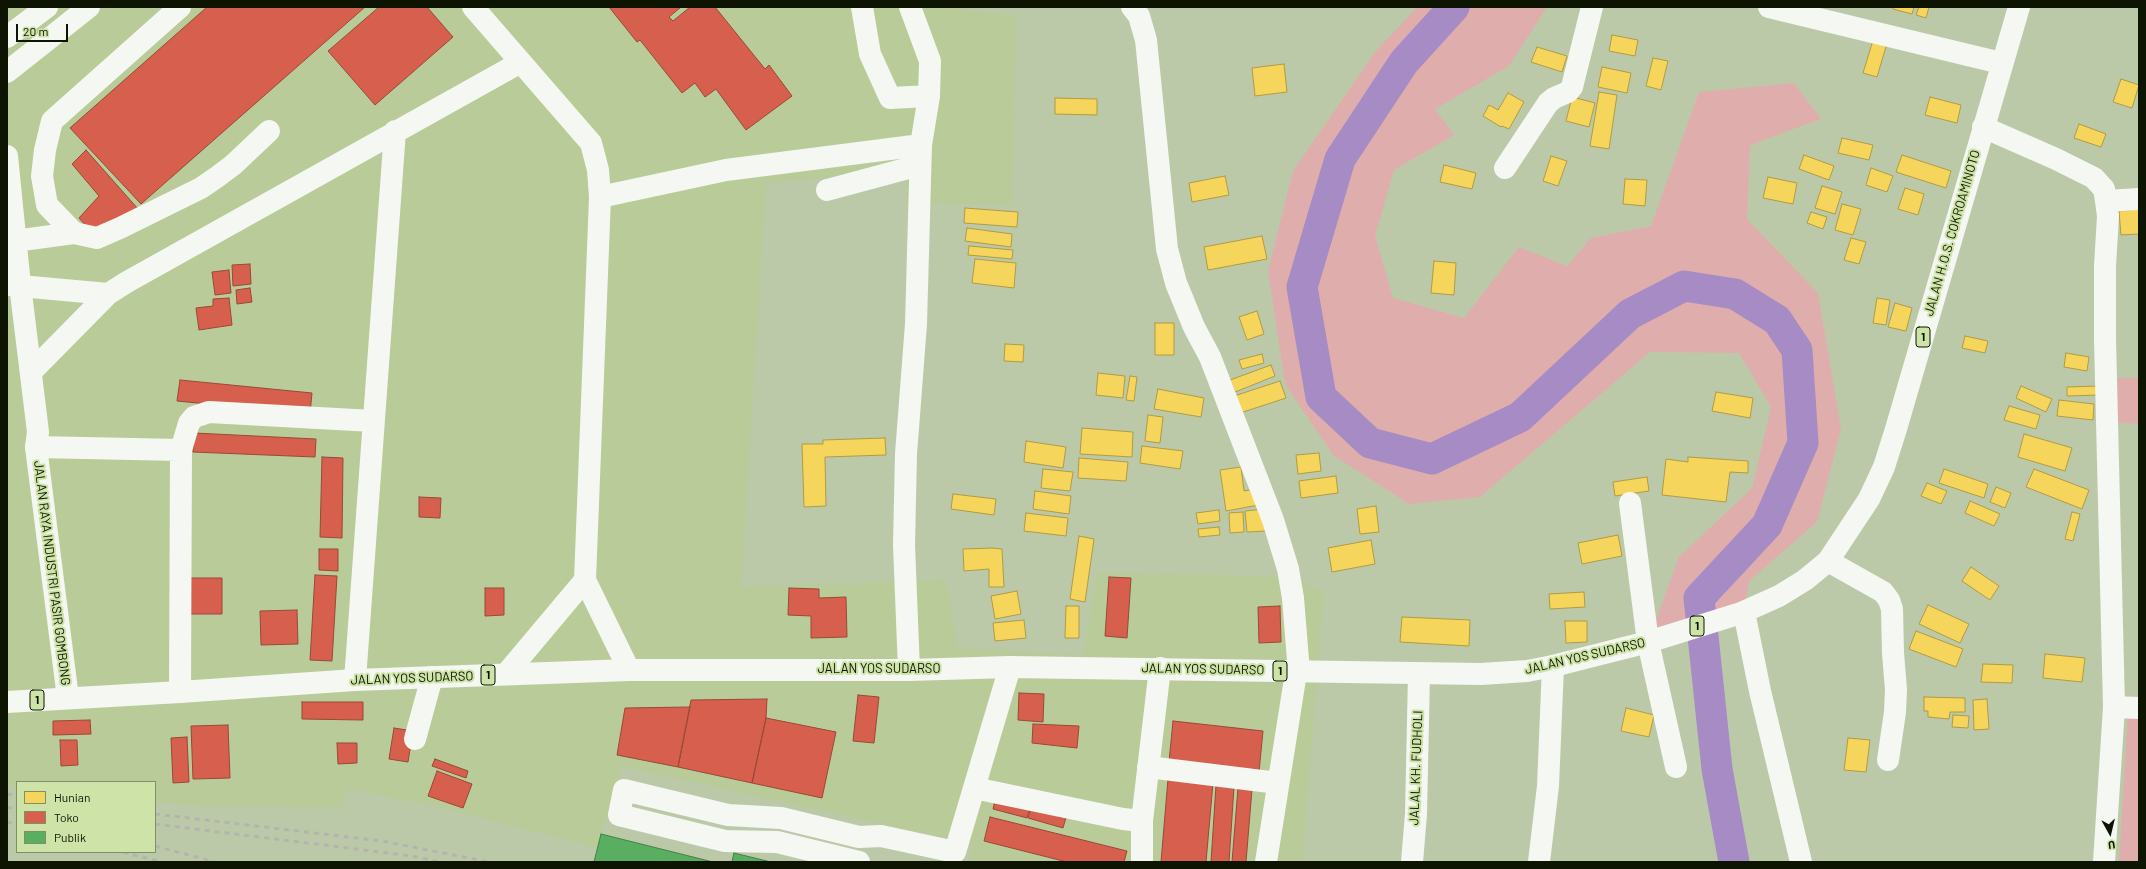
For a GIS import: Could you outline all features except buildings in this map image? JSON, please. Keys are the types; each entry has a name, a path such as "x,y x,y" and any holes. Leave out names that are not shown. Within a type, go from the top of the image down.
{"main road":[{"path":"7,37 46,7"},
{"path":"7,72 89,7"},
{"path":"74,233 47,205 42,176 45,150 52,121 180,7"},
{"path":"473,7 591,143 598,170 600,197 585,580 629,670"},
{"path":"862,7 870,54 890,98 929,96"},
{"path":"909,670 904,545 906,454 916,324 921,155 929,96 930,61 910,7"},
{"path":"1132,7 1139,16 1146,40 1167,249 1176,283 1194,327 1210,357 1281,545 1293,598 1298,660 1295,671 1266,862"},
{"path":"1505,168 1548,103 1554,98 1568,92 1572,87 1592,7"},
{"path":"1769,7 2001,63"},
{"name":"JALAN H.O.S. COKROAMINOTO","path":"1743,613 1779,596 1805,580 1828,561 1869,499 1884,467 2001,63 2019,7"},
{"path":"31,372 108,294 395,131 521,62"},
{"path":"1983,127 2056,159 2094,178 2104,189 2106,201 2108,216 2105,266 2105,368 2114,707 2104,862"},
{"path":"11,241 74,233 97,238 160,210 201,188 233,165 269,131"},
{"path":"355,680 395,131"},
{"path":"600,197 726,170 921,155"},
{"path":"827,190 921,155"},
{"name":"JALAN RAYA INDUSTRI PASIR GOMBONG","path":"7,156 12,279 28,432 36,447"},
{"path":"2106,201 2139,199"},
{"path":"12,279 108,294"},
{"name":"JALAN RAYA INDUSTRI PASIR GOMBONG","path":"12,279 31,372 38,432 36,447 68,698"},
{"path":"180,692 181,450 189,423 194,417 209,412 373,422"},
{"path":"36,447 181,450"},
{"path":"1630,503 1651,641 1676,767"},
{"path":"1828,561 1883,592 1890,600 1892,610 1892,652 1896,690 1895,712 1888,760"},
{"path":"506,674 585,580"},
{"path":"1743,613 1801,862"},
{"name":"JALAN YOS SUDARSO","path":"7,702 355,680 629,670 909,670 1010,667 1160,668 1481,674 1527,671 1553,666 1651,641 1743,613"},
{"path":"1539,862 1548,786 1553,666"},
{"path":"859,837 857,861 777,842 725,841 619,815 624,790 728,815 781,818 859,837 881,836 955,852 1010,667"},
{"path":"1142,862 1142,821 1160,668"},
{"name":"JALAL KH. FUDHOLI","path":"1412,862 1416,814 1419,674"},
{"path":"416,740 432,677"},
{"path":"2114,707 2139,708"},
{"path":"1148,767 1278,783"},
{"path":"974,788 1123,819 1142,821"}],"shaded area":[{"path":"7,7 936,7 1016,16 1012,205 906,203 907,171 766,183 741,587 946,580 958,648 1083,655 1097,573 1286,576 1324,592 1302,862 969,862 974,844 621,766 597,848 473,815 347,788 341,808 188,805 156,802 156,781 16,781 16,787 7,785"},
{"path":"1417,7 1547,7 1509,66 1435,109 1454,135 1394,170 1375,236 1393,298 1464,318 1519,247 1567,266 1591,238 1651,226 1699,92 1794,83 1821,119 1750,145 1747,219 1818,293 1841,429 1817,522 1749,581 1744,612 1648,642 1679,557 1752,488 1771,407 1739,353 1650,352 1480,497 1409,504 1333,455 1285,384 1268,271 1293,171 1375,52"},
{"path":"2110,378 2139,378 2139,424 2114,422"},
{"path":"2128,713 2139,713 2139,862 2119,862"}],"waterway":[{"path":"1454,7 1404,62 1340,159 1302,287 1321,397 1370,443 1432,459 1520,417 1630,314 1684,286 1735,294 1777,320 1797,350 1803,443 1767,525 1699,598 1717,769 1734,862"}],"railway":[{"path":"7,794 16,796"},
{"path":"7,807 16,810"},
{"path":"156,814 382,841 489,862"},
{"path":"7,822 16,825"},
{"path":"156,824 412,856 439,862"},
{"path":"156,846 215,862"},
{"path":"127,853 162,862"}]}
